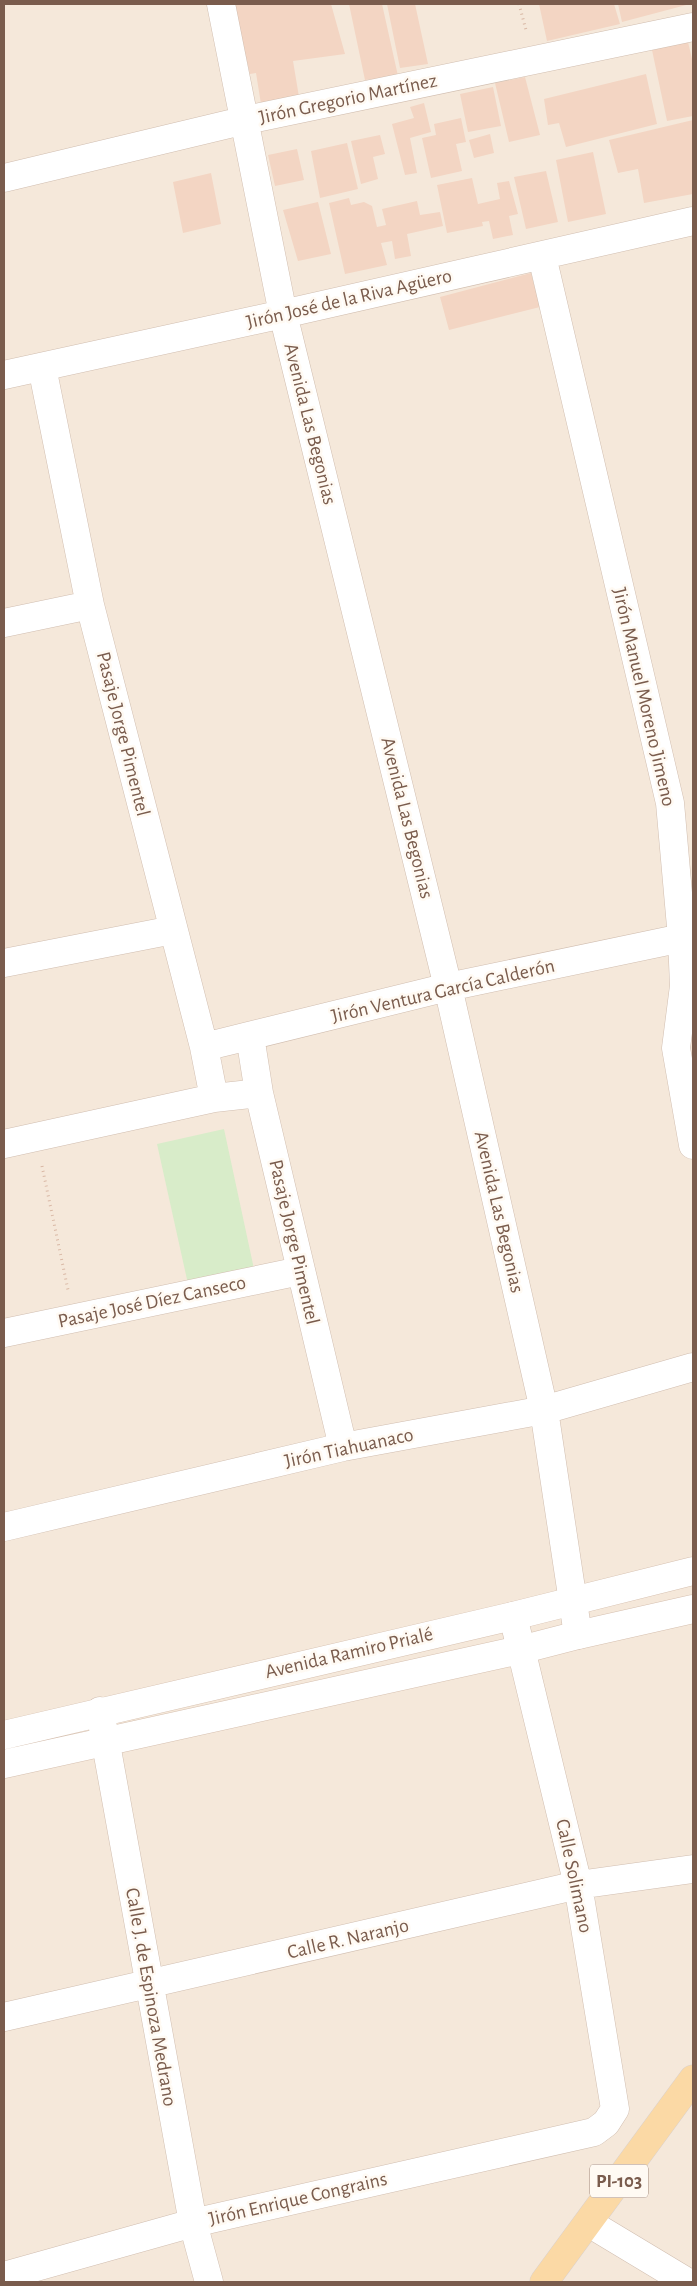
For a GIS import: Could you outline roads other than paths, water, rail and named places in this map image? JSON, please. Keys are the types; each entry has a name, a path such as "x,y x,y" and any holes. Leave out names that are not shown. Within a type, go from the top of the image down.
{"main road":[{"name":"PI-103","path":"544,2282 693,2079"}],"street":[{"name":"Avenida Las Begonias","path":"221,4 284,314 448,987 544,1410 571,1600 578,1635"},
{"name":"Jirón Gregorio Martínez","path":"4,178 246,120 693,27"},
{"name":"Jirón José de la Riva Agüero","path":"4,375 542,256 693,220"},
{"name":"Jirón Manuel Moreno Jimeno","path":"542,256 682,800 682,938 688,985 676,1048 693,1145"},
{"name":"Pasaje Jorge Pimentel","path":"42,367 90,605 204,1046 214,1098"},
{"path":"4,623 90,605"},
{"path":"4,963 173,930"},
{"name":"Jirón Ventura García Calderón","path":"204,1046 448,987 682,938"},
{"name":"Pasaje Jorge Pimentel","path":"250,1036 259,1093 343,1447"},
{"path":"4,1144 214,1098 259,1093"},
{"name":"Pasaje José Díez Canseco","path":"4,1334 300,1271"},
{"name":"Jirón Tiahuanaco","path":"4,1527 343,1447 544,1410 693,1367"},
{"name":"Avenida Ramiro Prialé","path":"4,1735 100,1711 513,1616 693,1571"},
{"name":"Avenida Ramiro Prialé","path":"4,1764 106,1739 520,1650 693,1609"},
{"name":"Calle Solimano","path":"513,1616 578,1886 615,2109 606,2123 594,2132"},
{"name":"Calle J. de Espinoza Medrano","path":"100,1711 148,1986 193,2223 209,2282"},
{"name":"Calle R. Naranjo","path":"4,2017 148,1986 578,1886 693,1869"},
{"name":"Jirón Enrique Congrains","path":"14,2277 193,2223 594,2132"},
{"path":"589,2222 686,2277"}]}
